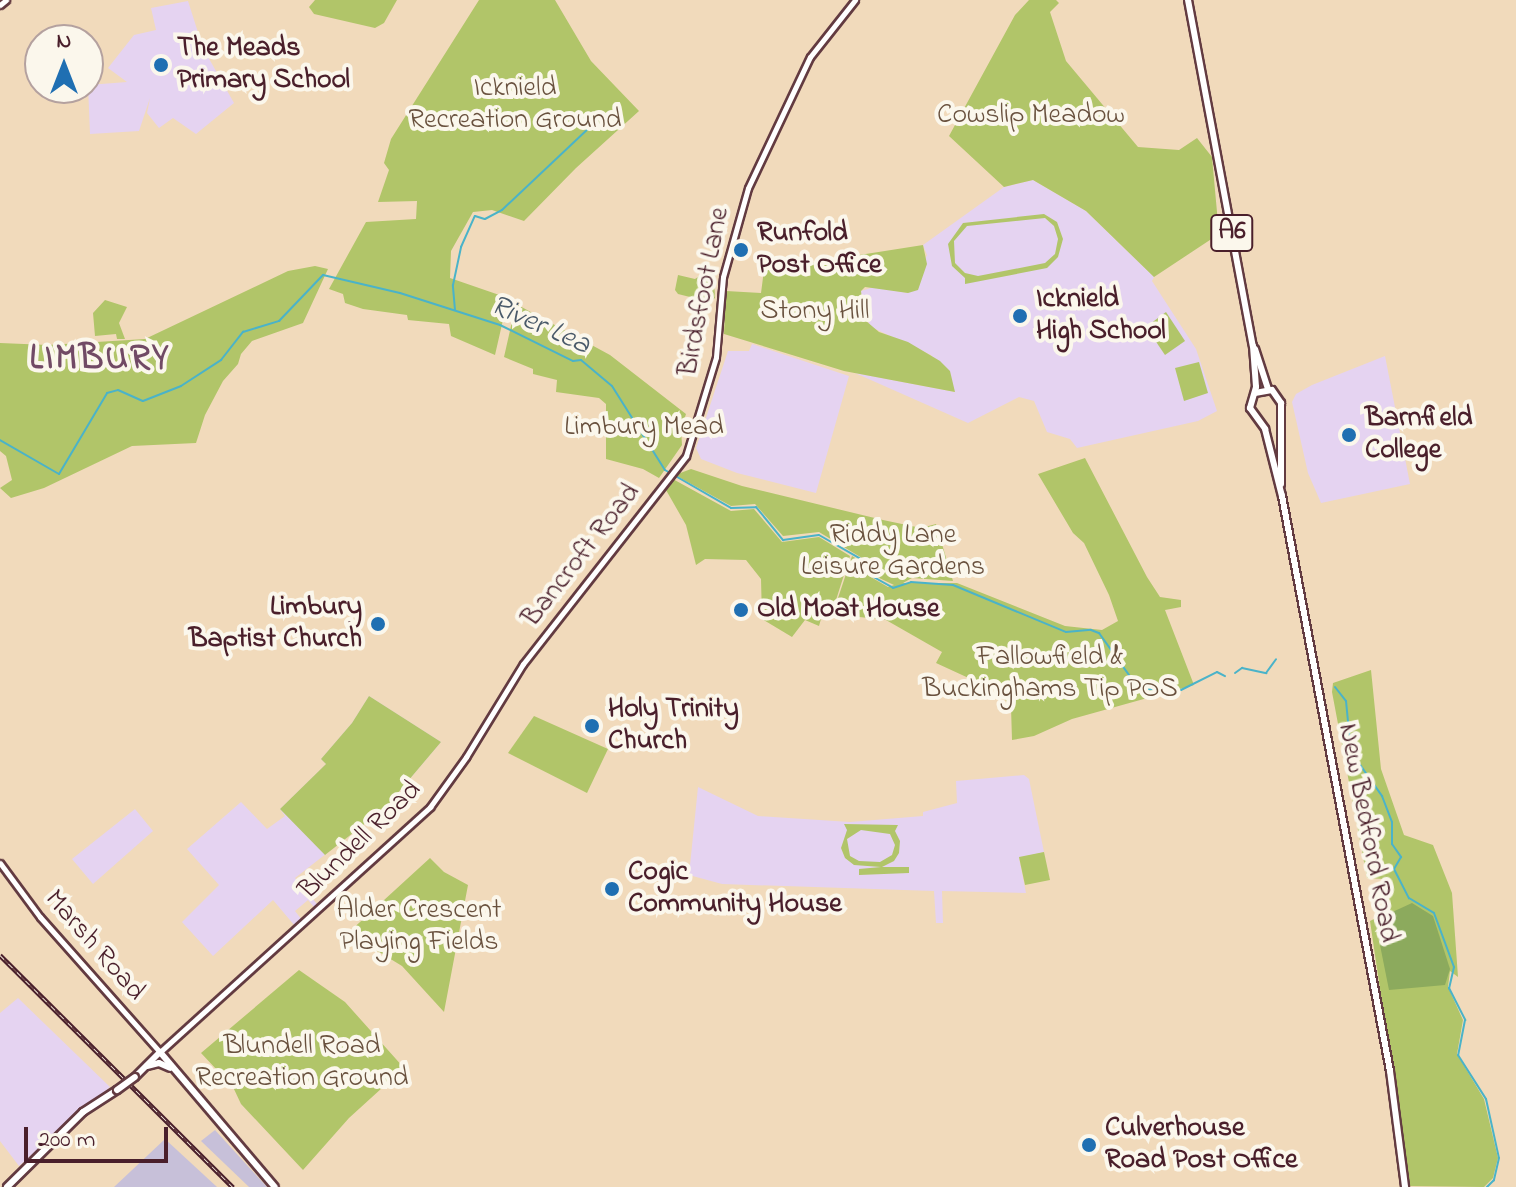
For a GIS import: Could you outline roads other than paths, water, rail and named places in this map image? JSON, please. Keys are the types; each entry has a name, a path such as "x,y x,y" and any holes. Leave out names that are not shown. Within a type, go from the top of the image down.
{"main road":[{"name":"A6","path":"1188,0 1253,346 1255,393 1250,408 1257,418"},
{"name":"A6","path":"1253,346 1268,389 1279,396 1280,410"},
{"path":"1255,393 1268,389"},
{"path":"1257,418 1270,419 1280,410"},
{"name":"New Bedford Road","path":"1280,410 1282,496"},
{"name":"New Bedford Road","path":"1257,418 1265,429 1282,496 1390,1071 1403,1184"},
{"path":"7,1187 82,1113 135,1077 160,1052 275,1187"},
{"path":"146,1066 159,1063 174,1069"}],"street":[{"path":"0,5 6,0"},
{"name":"Birdsfoot Lane","path":"670,473 686,456 713,368 723,277 748,188 810,57 855,0"},
{"name":"Bancroft Road","path":"523,664 670,473"},
{"name":"Blundell Road","path":"160,1052 430,807 466,757 523,664"},
{"name":"Marsh Road","path":"0,863 40,917 160,1052"}],"waterway":[{"path":"455,310 453,285 461,247 475,216 485,219 502,210 591,126"},
{"name":"River Lea","path":"0,440 59,474 107,393 118,390 143,401 181,386 221,360 243,332 279,321 323,275 400,293 500,325 573,361 581,360 612,386 665,470 731,508 756,507 783,540 819,535 861,559 870,575 893,588 911,582 953,585 1066,632 1091,630 1099,633 1139,689 1181,690 1217,672 1225,676"},
{"name":"River Lea","path":"1235,673 1242,668 1266,673 1276,659"},
{"name":"River Lea","path":"1335,687 1346,701 1351,752 1382,796 1392,822 1392,844 1401,857 1394,869 1409,898 1434,913 1454,967 1449,988 1465,1020 1458,1055 1486,1099 1499,1158 1494,1180 1487,1187"}],"railway":[{"path":"0,955 233,1187"}],"place":[{"name":"The Meads Primary School","path":"161,65"},
{"name":"Runfold Post Office","path":"741,250"},
{"name":"Icknield High School","path":"1020,316"},
{"name":"Barnfield College","path":"1349,435"},
{"name":"Old Moat House","path":"741,610"},
{"name":"Limbury Baptist Church","path":"378,624"},
{"name":"Holy Trinity Church","path":"592,726"},
{"name":"Cogic Community House","path":"612,889"},
{"name":"Culverhouse Road Post Office","path":"1089,1145"}],"district":[{"name":"LIMBURY","path":"100,360"}],"park label":[{"name":"Icknield Recreation Ground","path":"515,105"},
{"name":"Cowslip Meadow","path":"1031,116"},
{"name":"Stony Hill","path":"815,312"},
{"name":"Limbury Mead","path":"644,428"},
{"name":"Riddy Lane Leisure Gardens","path":"893,552"},
{"name":"Fallowfield & Buckinghams Tip POS","path":"1050,674"},
{"name":"Alder Crescent Playing Fields","path":"419,927"},
{"name":"Blundell Road Recreation Ground","path":"302,1063"}]}
